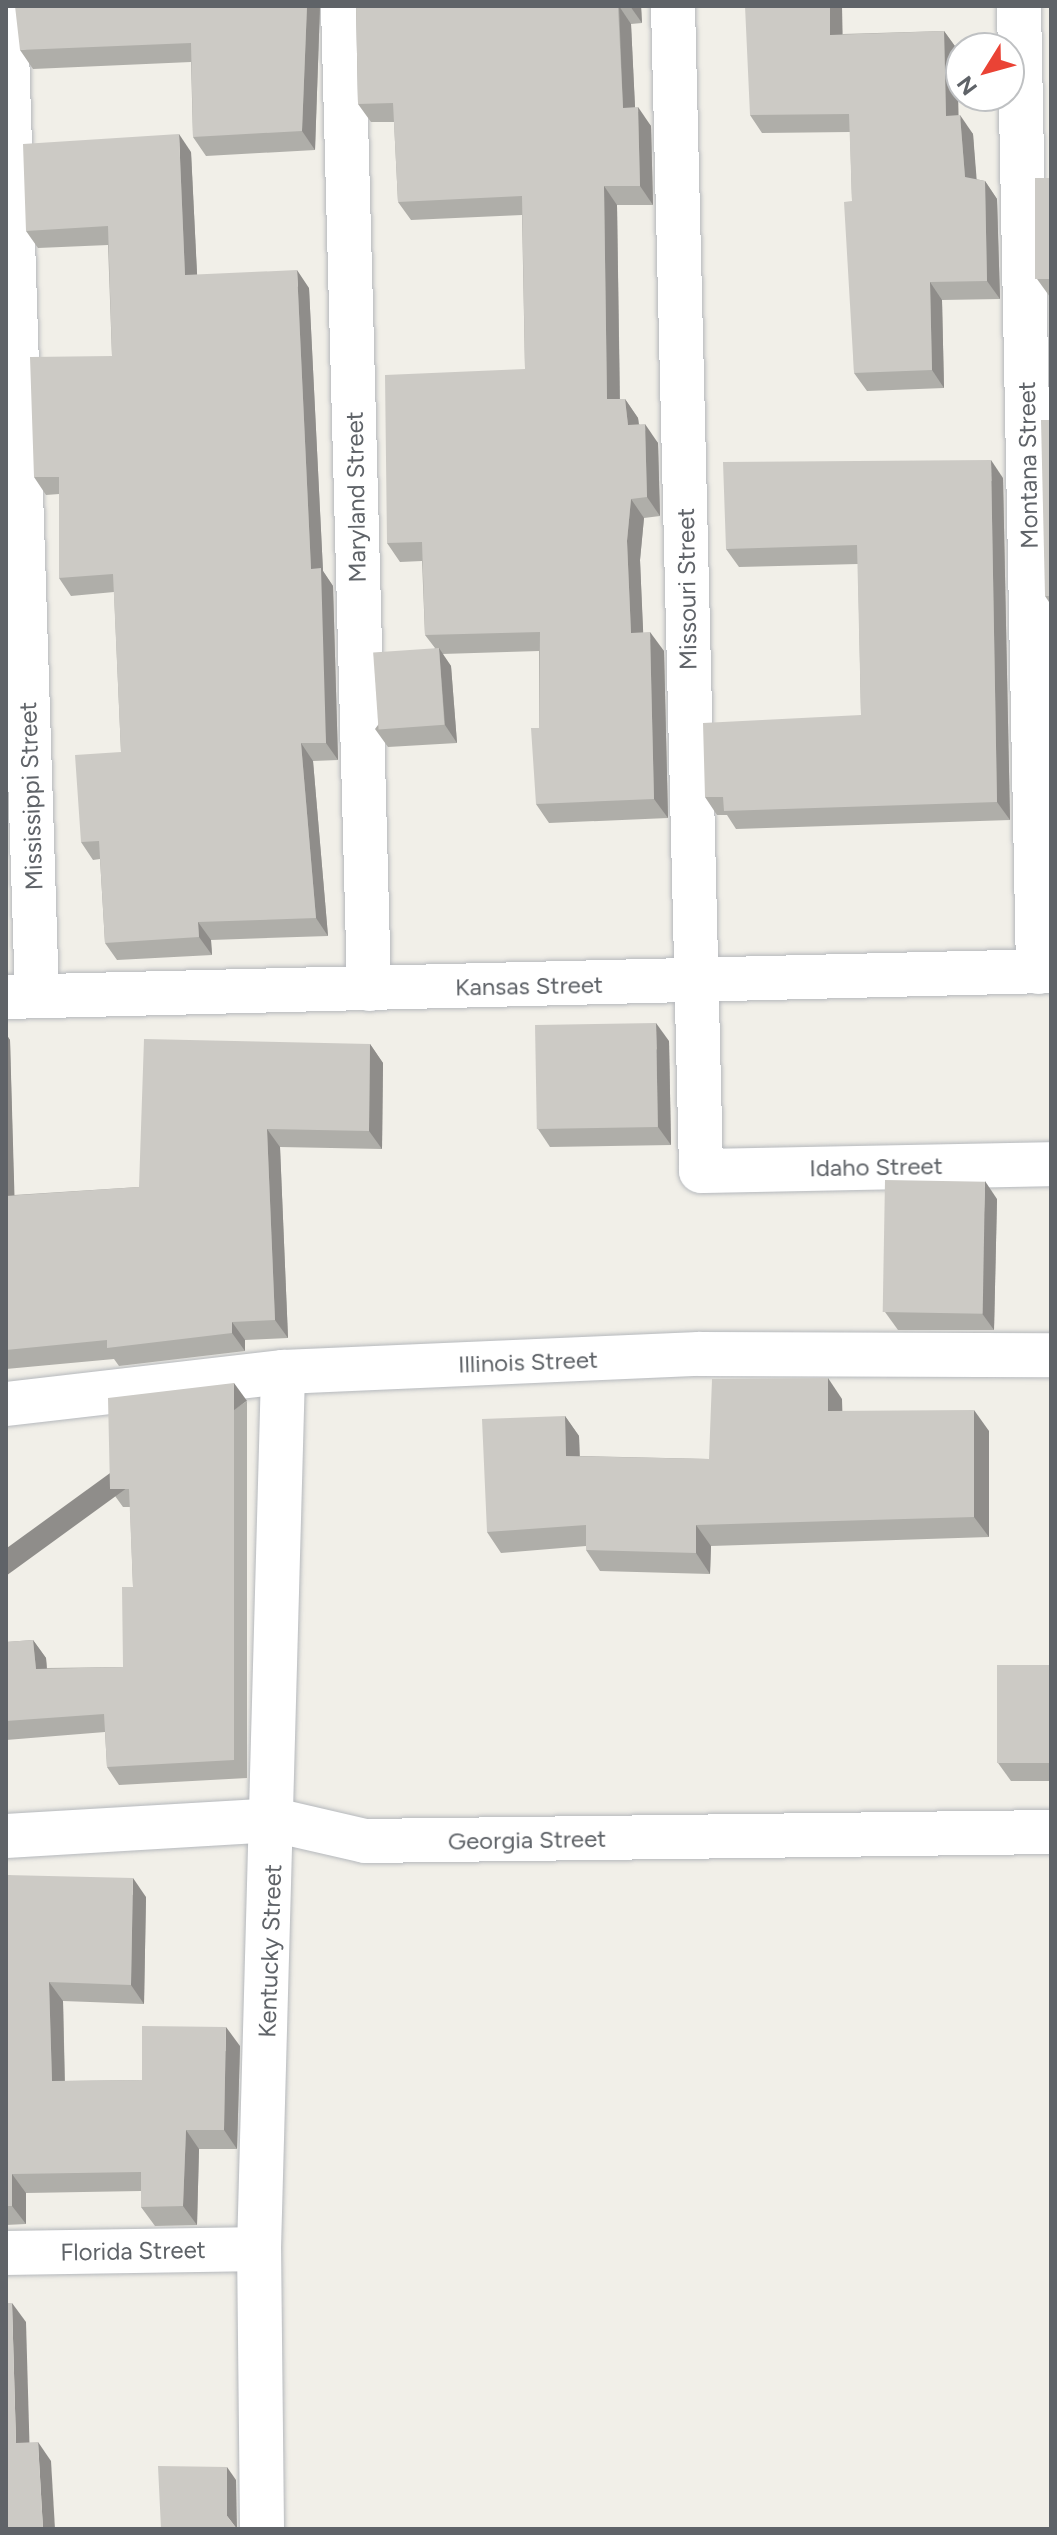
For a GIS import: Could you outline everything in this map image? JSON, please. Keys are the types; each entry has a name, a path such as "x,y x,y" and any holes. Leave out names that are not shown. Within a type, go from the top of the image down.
{"street":[{"name":"Maryland Street","path":"343,6 369,989"},
{"name":"Missouri Street","path":"673,6 701,1171"},
{"name":"Montana Street","path":"1019,6 1044,971"},
{"name":"Mississippi Street","path":"6,20 22,996"},
{"name":"Kansas Street","path":"22,996 696,984 1044,971"},
{"name":"Idaho Street","path":"701,1171 1051,1164"},
{"name":"Illinois Street","path":"6,1404 283,1372 699,1354 1051,1355"},
{"name":"Kentucky Street","path":"262,2529 259,2249 274,1820 283,1372"},
{"name":"Georgia Street","path":"6,1836 274,1820 365,1841 1051,1832"},
{"name":"Florida Street","path":"6,2253 259,2249"}],"building":[{"path":"15,6 307,6 302,131 193,137 191,43 20,50"},
{"path":"356,6 618,6 623,108 638,107 640,186 604,186 607,399 625,399 628,425 645,424 647,497 631,499 627,541 631,633 650,632 654,799 536,804 531,728 539,728 540,632 425,635 422,542 387,543 385,375 525,369 522,196 398,202 393,103 358,104"},
{"path":"745,6 830,6 830,35 944,31 946,116 960,115 965,177 985,181 987,281 930,282 932,370 854,373 844,202 852,201 849,114 750,115"},
{"path":"179,134 185,275 297,270 311,569 321,568 326,743 301,743 316,918 198,922 199,937 105,943 99,841 81,842 75,755 121,752 113,574 59,578 59,477 34,477 30,357 112,356 108,226 26,231 23,144"},
{"path":"1035,178 1051,178 1051,279 1035,279"},
{"path":"1041,420 1051,420 1051,596 1045,596"},
{"path":"991,460 997,802 724,811 723,797 705,797 703,723 861,715 857,545 726,549 723,462"},
{"path":"439,648 444,725 379,729 373,653"},
{"path":"656,1023 658,1127 537,1129 535,1025"},
{"path":"144,1039 370,1044 369,1131 267,1129 275,1320 232,1322 232,1333 107,1348 107,1340 6,1350 6,1196 139,1187"},
{"path":"885,1180 985,1182 983,1314 883,1312"},
{"path":"828,1378 828,1411 974,1410 974,1517 696,1525 696,1553 586,1550 586,1525 487,1532 482,1419 565,1416 566,1456 709,1459 712,1379"},
{"path":"234,1383 234,1760 107,1767 104,1714 6,1721 6,1642 33,1640 36,1669 123,1667 122,1587 133,1587 129,1489 110,1489 108,1398"},
{"path":"997,1665 1051,1665 1051,1763 997,1763"},
{"path":"6,1875 133,1878 131,1985 49,1982 52,2081 142,2080 142,2026 226,2027 224,2130 186,2130 183,2206 141,2207 141,2172 12,2174 12,2206 6,2206"},
{"path":"6,2303 12,2303 16,2443 38,2442 43,2529 6,2529"},
{"path":"158,2466 227,2467 227,2516 237,2529 161,2529"}]}
